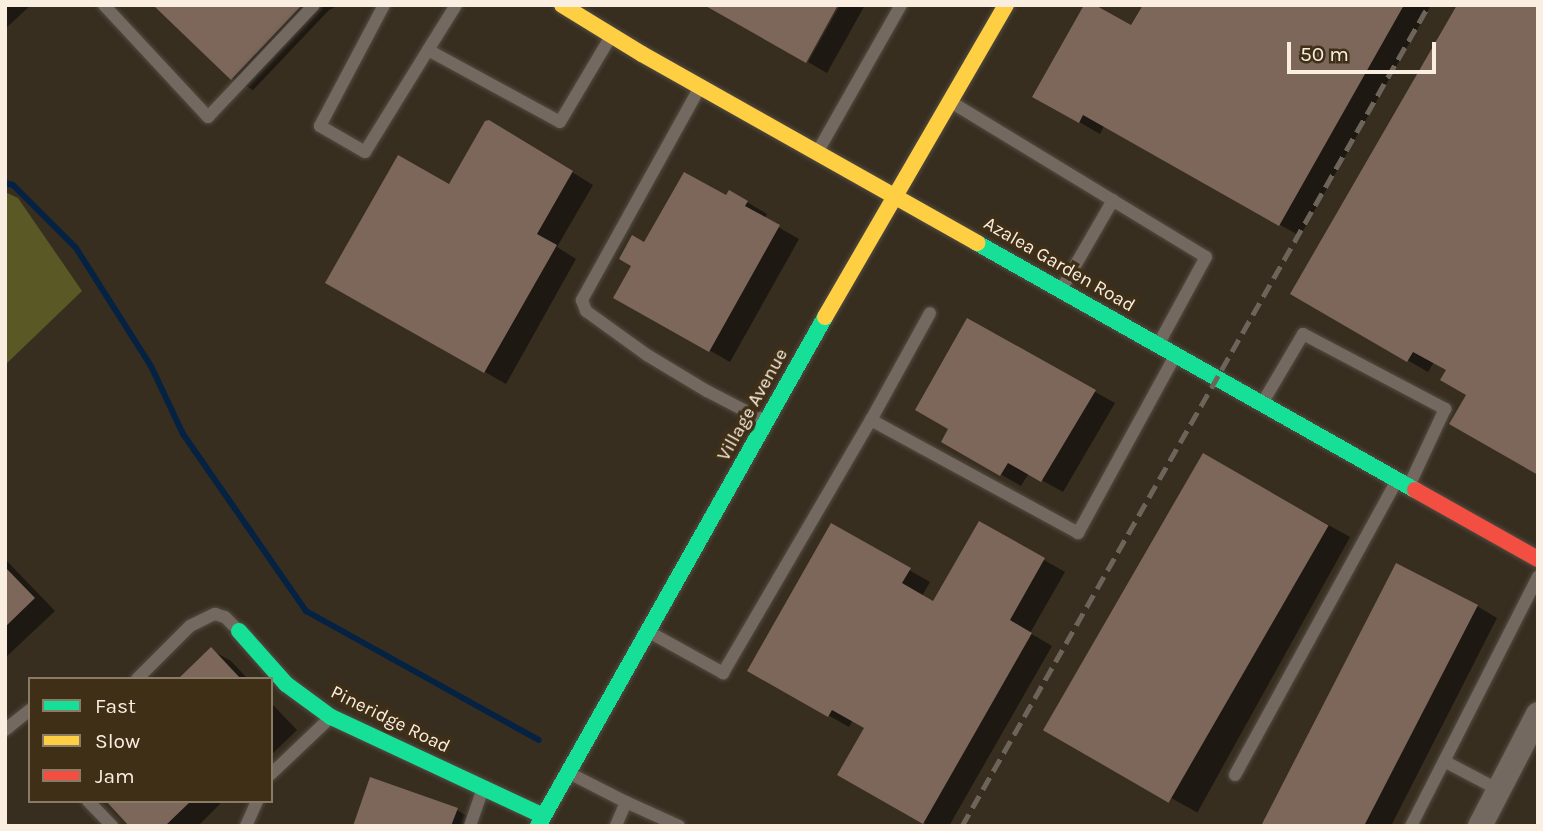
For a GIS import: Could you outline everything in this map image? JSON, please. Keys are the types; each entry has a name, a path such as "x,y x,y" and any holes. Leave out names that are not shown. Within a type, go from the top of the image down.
{"street":[{"name":"Village Avenue","path":"540,821 768,422 893,195 1006,5"},
{"name":"Azalea Garden Road","path":"571,8 611,35 701,87 1538,559"},
{"name":"Pineridge Road","path":"239,631 286,684 331,717 483,788 540,821"},
{"path":"1480,826 1538,714"}],"lane":[{"path":"104,5 208,117 314,5"},
{"path":"384,5 320,126 365,152 456,5"},
{"path":"817,152 901,5"},
{"path":"428,50 560,122 611,35"},
{"path":"701,87 582,300 586,311 647,355 707,391 768,422"},
{"path":"949,101 1206,257 1158,345"},
{"path":"1061,291 1113,200"},
{"path":"649,631 723,673 872,420 930,313"},
{"path":"1235,775 1444,409 1303,334 1261,404"},
{"path":"872,420 1078,533 1176,355"},
{"path":"1411,826 1538,577"},
{"path":"139,677 190,626 215,614 225,617 239,631"},
{"path":"5,730 28,712"},
{"path":"273,772 331,717"},
{"path":"1444,761 1499,790"},
{"path":"568,772 679,826"},
{"path":"470,826 483,788"},
{"path":"616,826 626,802"},
{"path":"90,803 112,826"},
{"path":"246,826 256,803"}],"shaded area":[{"path":"5,192 18,198 82,291 5,365"}],"building":[{"path":"153,5 302,5 231,80"},
{"path":"704,5 838,5 806,63"},
{"path":"1084,5 1095,5 1131,25 1143,5 1404,5 1279,226 1083,115 1079,123 1032,97"},
{"path":"1457,5 1538,5 1538,475 1449,424 1466,395 1440,380 1446,370 1413,352 1407,362 1290,294"},
{"path":"489,120 573,171 537,234 557,245 484,373 325,283 398,155 449,184 485,121"},
{"path":"684,172 726,195 729,190 748,201 745,206 780,225 709,352 613,298 631,266 619,259 632,235 644,242"},
{"path":"967,318 1096,390 1041,482 1008,463 1000,476 941,442 948,429 915,410"},
{"path":"1203,453 1329,526 1169,803 1043,730"},
{"path":"979,521 1045,558 1010,620 1032,633 923,824 837,775 864,728 832,710 828,717 747,671 831,523 911,568 902,583 933,601"},
{"path":"1396,563 1478,605 1364,826 1261,826"},
{"path":"5,567 35,598 5,627"},
{"path":"211,647 239,677 180,677"},
{"path":"370,777 458,808 451,826 353,826"},
{"path":"108,803 189,803 165,826 129,826"}],"waterway":[{"path":"5,183 13,185 76,248 151,366 183,434 306,611 539,740"}],"railway":[{"path":"962,826 1429,5"}],"traffic: fast":[{"path":"977,243 1415,490"},
{"path":"538,826 825,317"},
{"path":"239,631 286,684 331,717 543,816"}],"traffic: slow":[{"path":"562,5 642,54 977,243"},
{"path":"825,317 1006,5"}],"traffic: jam":[{"path":"1415,490 1538,559"}]}
